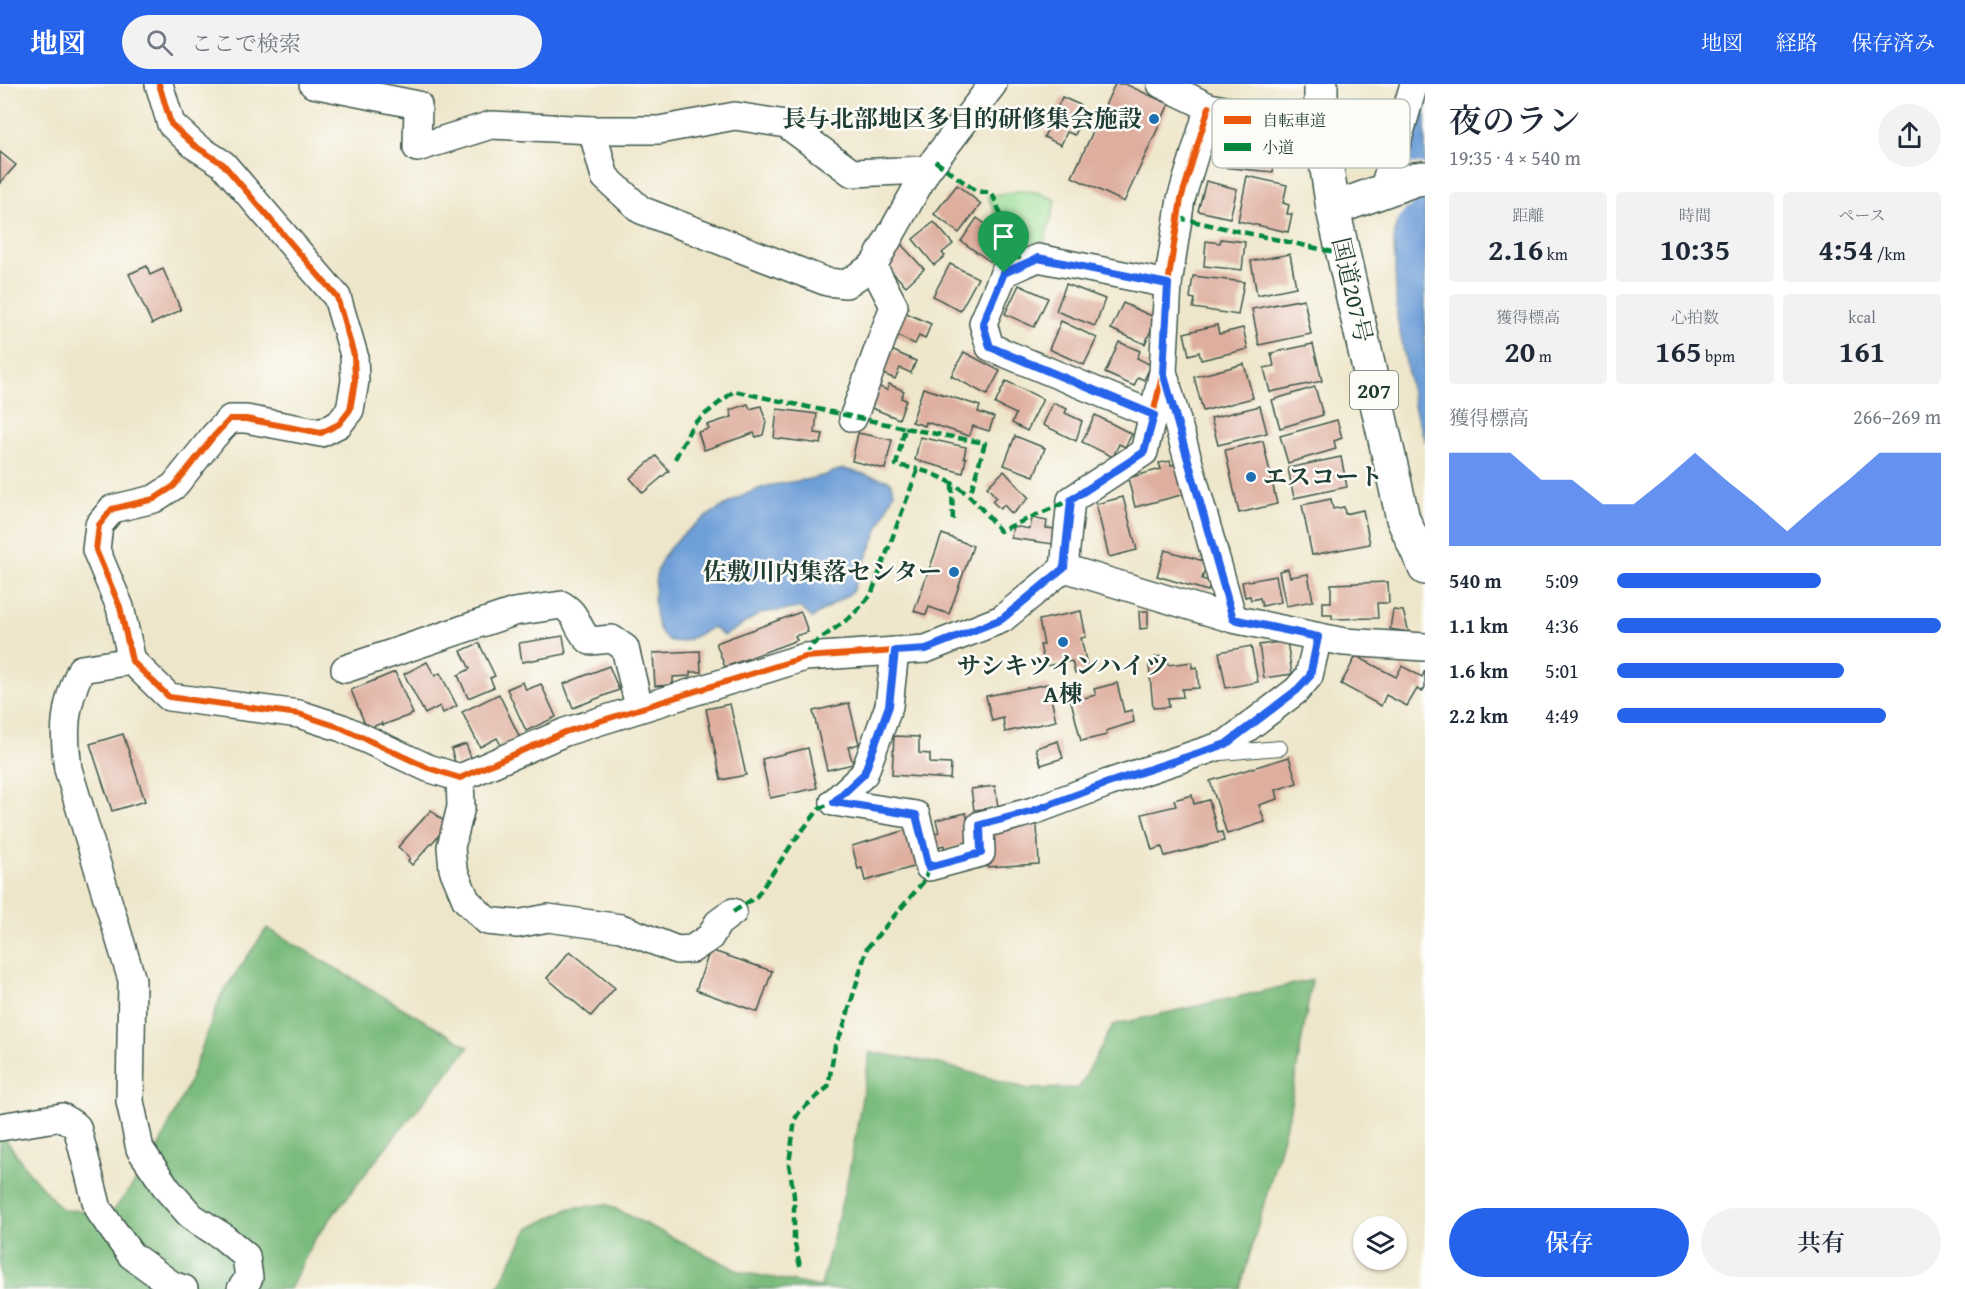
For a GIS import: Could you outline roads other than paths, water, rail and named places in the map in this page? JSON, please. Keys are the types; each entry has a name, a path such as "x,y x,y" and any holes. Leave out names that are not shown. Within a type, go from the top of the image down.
{"main road":[{"path":"1327,168 1333,209"},
{"name":"国道207号","path":"1402,185 1333,209 1403,519 1425,568"}],"street":[{"path":"159,84 171,124 195,146 223,164 337,297 354,355 355,381 350,410 339,423 321,433 246,419 230,419 174,486 154,499 112,509 99,525 96,550 120,607 132,661 169,697 299,714 342,728 428,768 460,778 565,732 805,657 926,649 1002,619 1064,568 1071,500 1144,452 1163,372 1168,284 1181,199 1209,107"},
{"path":"313,84 418,105 417,148 491,125 592,130 659,130 735,116 786,124 852,173 927,170"},
{"path":"592,130 605,177 641,210 827,282 846,284 873,266 927,170 993,84"},
{"path":"1161,84 1212,108"},
{"path":"1410,118 1414,84"},
{"path":"1402,185 1404,168"},
{"path":"1154,415 990,347 983,323 1004,273 1038,258 1168,284"},
{"path":"853,418 894,306 873,266"},
{"path":"1163,372 1233,619"},
{"path":"1064,568 1233,619 1344,642 1425,647"},
{"path":"345,669 514,612 562,605 573,612 582,634 590,641 612,639 625,648 639,707"},
{"path":"895,651 889,706 864,774 834,802 916,815 929,867 981,853 980,825 1033,811 1108,783 1226,744 1297,690 1310,676 1318,637"},
{"path":"132,661 81,669 72,687 66,708 65,744 68,769 132,980 130,1101 140,1149 168,1190 192,1217 222,1236 246,1256 249,1278 241,1289"},
{"path":"460,778 460,807 451,848 453,869 466,900 487,921 517,924 548,918 621,928 677,950 692,949 710,937 718,923 733,912"},
{"path":"0,1127 62,1117 77,1127 98,1209 131,1255 172,1285 184,1289"}],"lane":[{"path":"1192,756 1280,748"}],"water":[{"path":"1425,84 1425,442 1415,410 1397,317 1394,240 1403,168 1410,168 1410,134"},
{"path":"844,469 890,481 894,492 852,592 812,618 801,608 761,613 724,636 713,627 682,641 671,641 664,637 655,609 656,576 667,551 688,530 715,512 756,490 816,478"}],"place":[{"name":"長与北部地区多目的研修集会施設","path":"1154,119"},
{"name":"エスコート","path":"1251,477"},
{"name":"佐敷川内集落センター","path":"954,572"},
{"name":"サシキツインハイツ A棟","path":"1063,642"}]}
